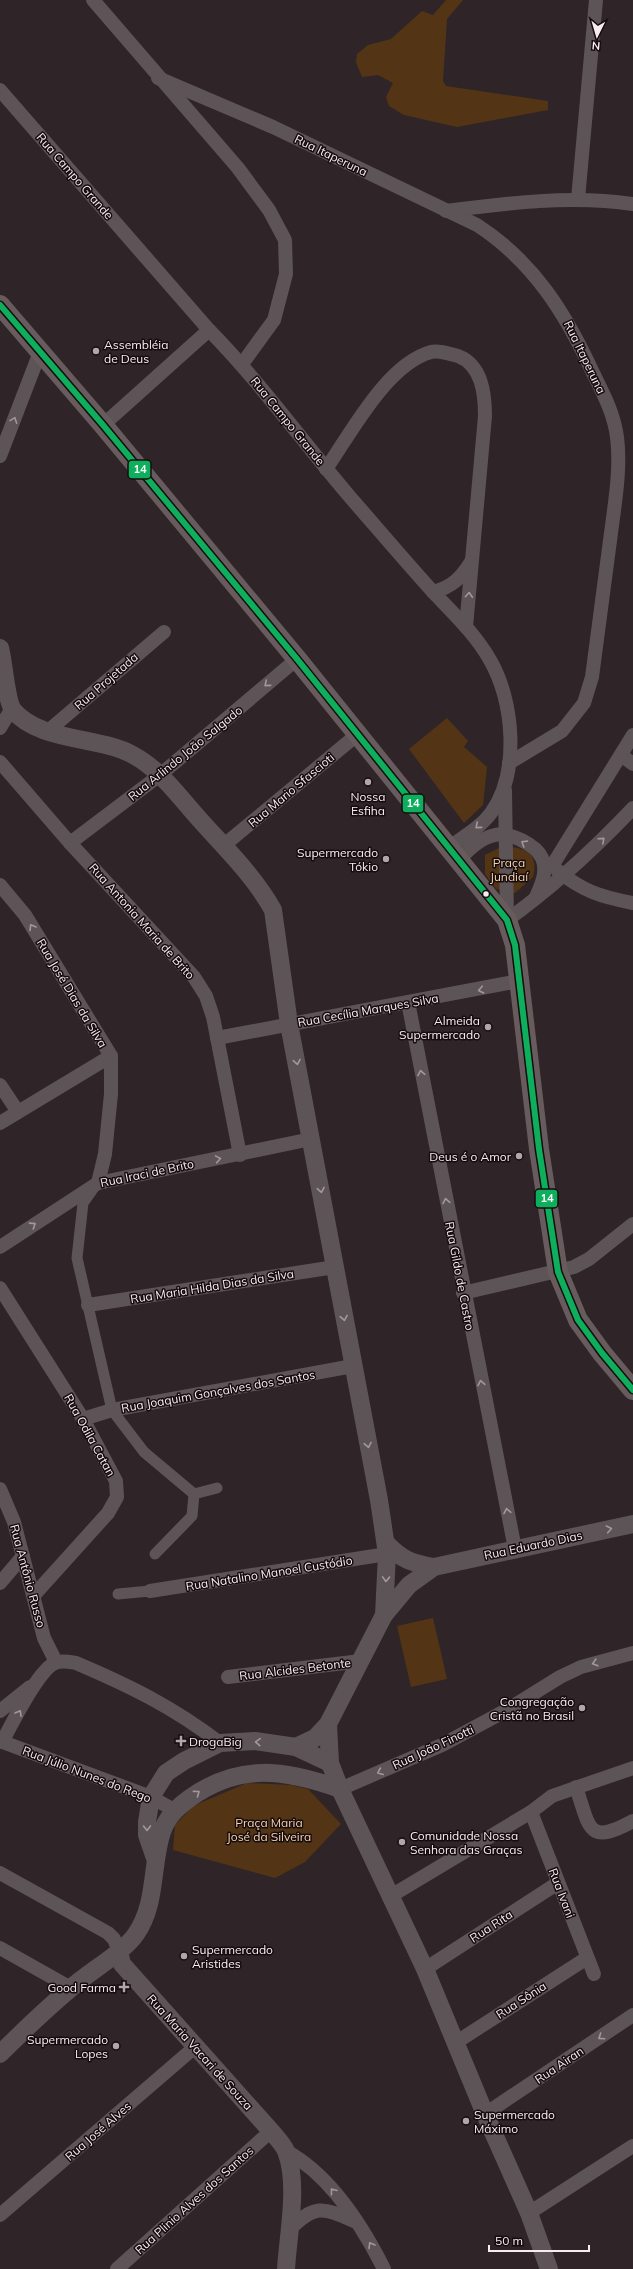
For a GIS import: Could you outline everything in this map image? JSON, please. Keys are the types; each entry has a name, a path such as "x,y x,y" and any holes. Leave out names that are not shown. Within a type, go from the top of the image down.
{"main road":[{"path":"0,305 103,425 297,659 507,920 515,945 539,1149 558,1272 578,1320 602,1353 633,1390"}],"street":[{"path":"92,0 158,78 238,168 270,210 284,240 286,274 274,320 242,364"},
{"path":"578,199 596,0"},
{"name":"Rua Itaperuna","path":"158,78 274,127 445,211 477,225 500,240 520,259 561,310 574,330 612,412 617,438 616,486 592,677 584,702 562,731 509,763"},
{"name":"Rua Campo Grande","path":"0,90 209,330 242,364 326,469 433,592 466,627 490,659 499,678 506,699 511,743 509,763 505,781 492,812 453,854"},
{"path":"445,211 511,203 578,199 633,204"},
{"path":"103,425 209,330"},
{"path":"0,456 40,352"},
{"path":"326,469 387,381 409,362 432,352 449,353 463,358 477,371 485,396 485,416 466,627"},
{"path":"433,592 446,589 456,582 471,562"},
{"name":"Rua Projetada","path":"48,731 164,632"},
{"path":"0,648 12,708 31,724 48,731 121,750 134,756 160,775 244,868 264,895 272,910 290,1024 386,1548 384,1615 328,1724 315,1738 296,1747"},
{"name":"Rua Arlindo João Salgado","path":"70,843 160,775 297,659"},
{"path":"0,728 12,708"},
{"name":"Rua Mario Sfascioti","path":"223,846 358,734"},
{"path":"535,899 542,882 547,862 572,835 633,735"},
{"path":"621,754 633,764"},
{"name":"Rua Antonia Maria de Brito","path":"0,762 70,843 194,977 206,996 213,1017 240,1155"},
{"name":"Rua Campo Grande","path":"505,781 507,920"},
{"path":"507,920 535,899 589,852 633,808"},
{"path":"453,854 484,839 506,833 531,847 547,862 582,889 597,895 633,903"},
{"path":"572,835 589,852"},
{"name":"Rua José Dias da Silva","path":"0,885 24,915 110,1056 111,1094 105,1154 98,1183"},
{"name":"Rua Cecília Marques Silva","path":"217,1038 519,982"},
{"name":"Rua Gildo de Castro","path":"408,1002 463,1293 514,1549"},
{"path":"0,1123 110,1056"},
{"path":"0,1085 18,1112"},
{"name":"Rua Iraci de Brito","path":"0,1247 98,1183 240,1155 311,1139"},
{"path":"98,1183 83,1204 77,1258 112,1410 144,1452 194,1494"},
{"path":"463,1293 558,1272 574,1267 589,1259 633,1224"},
{"name":"Rua Maria Hilda Dias da Silva","path":"88,1305 335,1267"},
{"name":"Rua Odila Catan","path":"0,1288 83,1419 116,1481 116,1496 108,1513 34,1595"},
{"name":"Rua Joaquim Gonçalves dos Santos","path":"83,1419 112,1410 353,1366"},
{"path":"194,1494 217,1488"},
{"name":"Rua Antônio Russo","path":"0,1489 14,1522 44,1638 56,1662"},
{"path":"155,1554 192,1516 194,1494"},
{"name":"Rua Eduardo Dias","path":"384,1615 409,1585 434,1568 514,1549 633,1524"},
{"name":"Rua Eduardo Dias","path":"386,1548 405,1560 434,1568"},
{"name":"Rua Natalino Manoel Custódio","path":"150,1592 386,1548"},
{"path":"0,1583 23,1556"},
{"path":"118,1594 150,1592"},
{"name":"Rua João Finotti","path":"340,1789 442,1745 505,1711 560,1677 581,1667 633,1653"},
{"name":"Rua Alcides Betonte","path":"228,1677 361,1661"},
{"path":"1,1741 36,1683 48,1667 56,1662 76,1663 125,1684 188,1718 220,1743"},
{"path":"0,1711 36,1683"},
{"path":"328,1724 330,1763 340,1789 389,1897 425,1969 485,2114 529,2213 549,2269"},
{"name":"Rua Júlio Nunes do Rego","path":"1,1741 151,1797 174,1810"},
{"path":"155,1858 147,1835 147,1816 151,1797 166,1772 184,1760 220,1743 255,1741 296,1747 330,1763"},
{"path":"389,1897 531,1812 552,1796 633,1768"},
{"path":"0,2054 71,1988 119,1951 136,1935 145,1918 152,1889 155,1858 162,1831 174,1810 205,1788 229,1778 257,1772 283,1773 308,1778 340,1789"},
{"path":"576,1788 590,1825 594,1830 600,1833 608,1833 633,1821"},
{"name":"Rua Ivani","path":"531,1812 594,1974"},
{"path":"0,1873 108,1933 119,1951"},
{"name":"Rua Rita","path":"425,1969 558,1883"},
{"path":"0,1948 71,1988"},
{"name":"Rua Maria Vacari de Souza","path":"119,1951 122,1964 271,2131 286,2151"},
{"name":"Rua Sônia","path":"455,2043 587,1958"},
{"name":"Rua Airan","path":"485,2114 633,2015"},
{"name":"Rua José Alves","path":"0,2215 195,2047"},
{"name":"Rua Plinio Alves dos Santos","path":"117,2269 271,2131"},
{"path":"529,2213 633,2146"},
{"path":"286,2151 314,2170 328,2184 356,2222 384,2269"},
{"path":"286,2151 291,2174 286,2269"},
{"path":"289,2230 303,2216 318,2210 329,2210 356,2222"}],"green space":[{"path":"446,0 463,0 447,19 443,81 446,86 548,101 548,110 457,127 404,115 389,106 386,97 393,83 378,75 362,77 356,62 357,54 368,45 391,39 422,11 433,15"},
{"path":"447,718 468,741 464,747 487,767 483,805 464,823 409,749"},
{"name":"Praça Jundiaí","path":"503,846 517,848 528,852 534,861 533,877 515,893 496,889 485,874 485,855"},
{"path":"433,1618 447,1679 411,1687 397,1626"},
{"name":"Praça Maria José da Silveira","path":"247,1783 291,1785 308,1789 341,1824 305,1862 275,1878 173,1850 175,1825 193,1806"}],"transit line":[{"name":"14","path":"0,305 103,425 297,659 507,920 515,945 539,1149 558,1272 578,1320 602,1353 633,1390"}],"place":[{"name":"Assembléia de Deus","path":"96,351"},
{"name":"Nossa Esfiha","path":"368,782"},
{"name":"Supermercado Tókio","path":"386,859"},
{"name":"Almeida Supermercado","path":"488,1027"},
{"name":"Deus é o Amor","path":"519,1156"},
{"name":"Congregação Cristã no Brasil","path":"582,1708"},
{"name":"DrogaBig","path":"181,1741"},
{"name":"Comunidade Nossa Senhora das Graças","path":"402,1842"},
{"name":"Supermercado Aristides","path":"184,1956"},
{"name":"Good Farma","path":"124,1987"},
{"name":"Supermercado Lopes","path":"116,2046"},
{"name":"Supermercado Máximo","path":"466,2121"}]}
